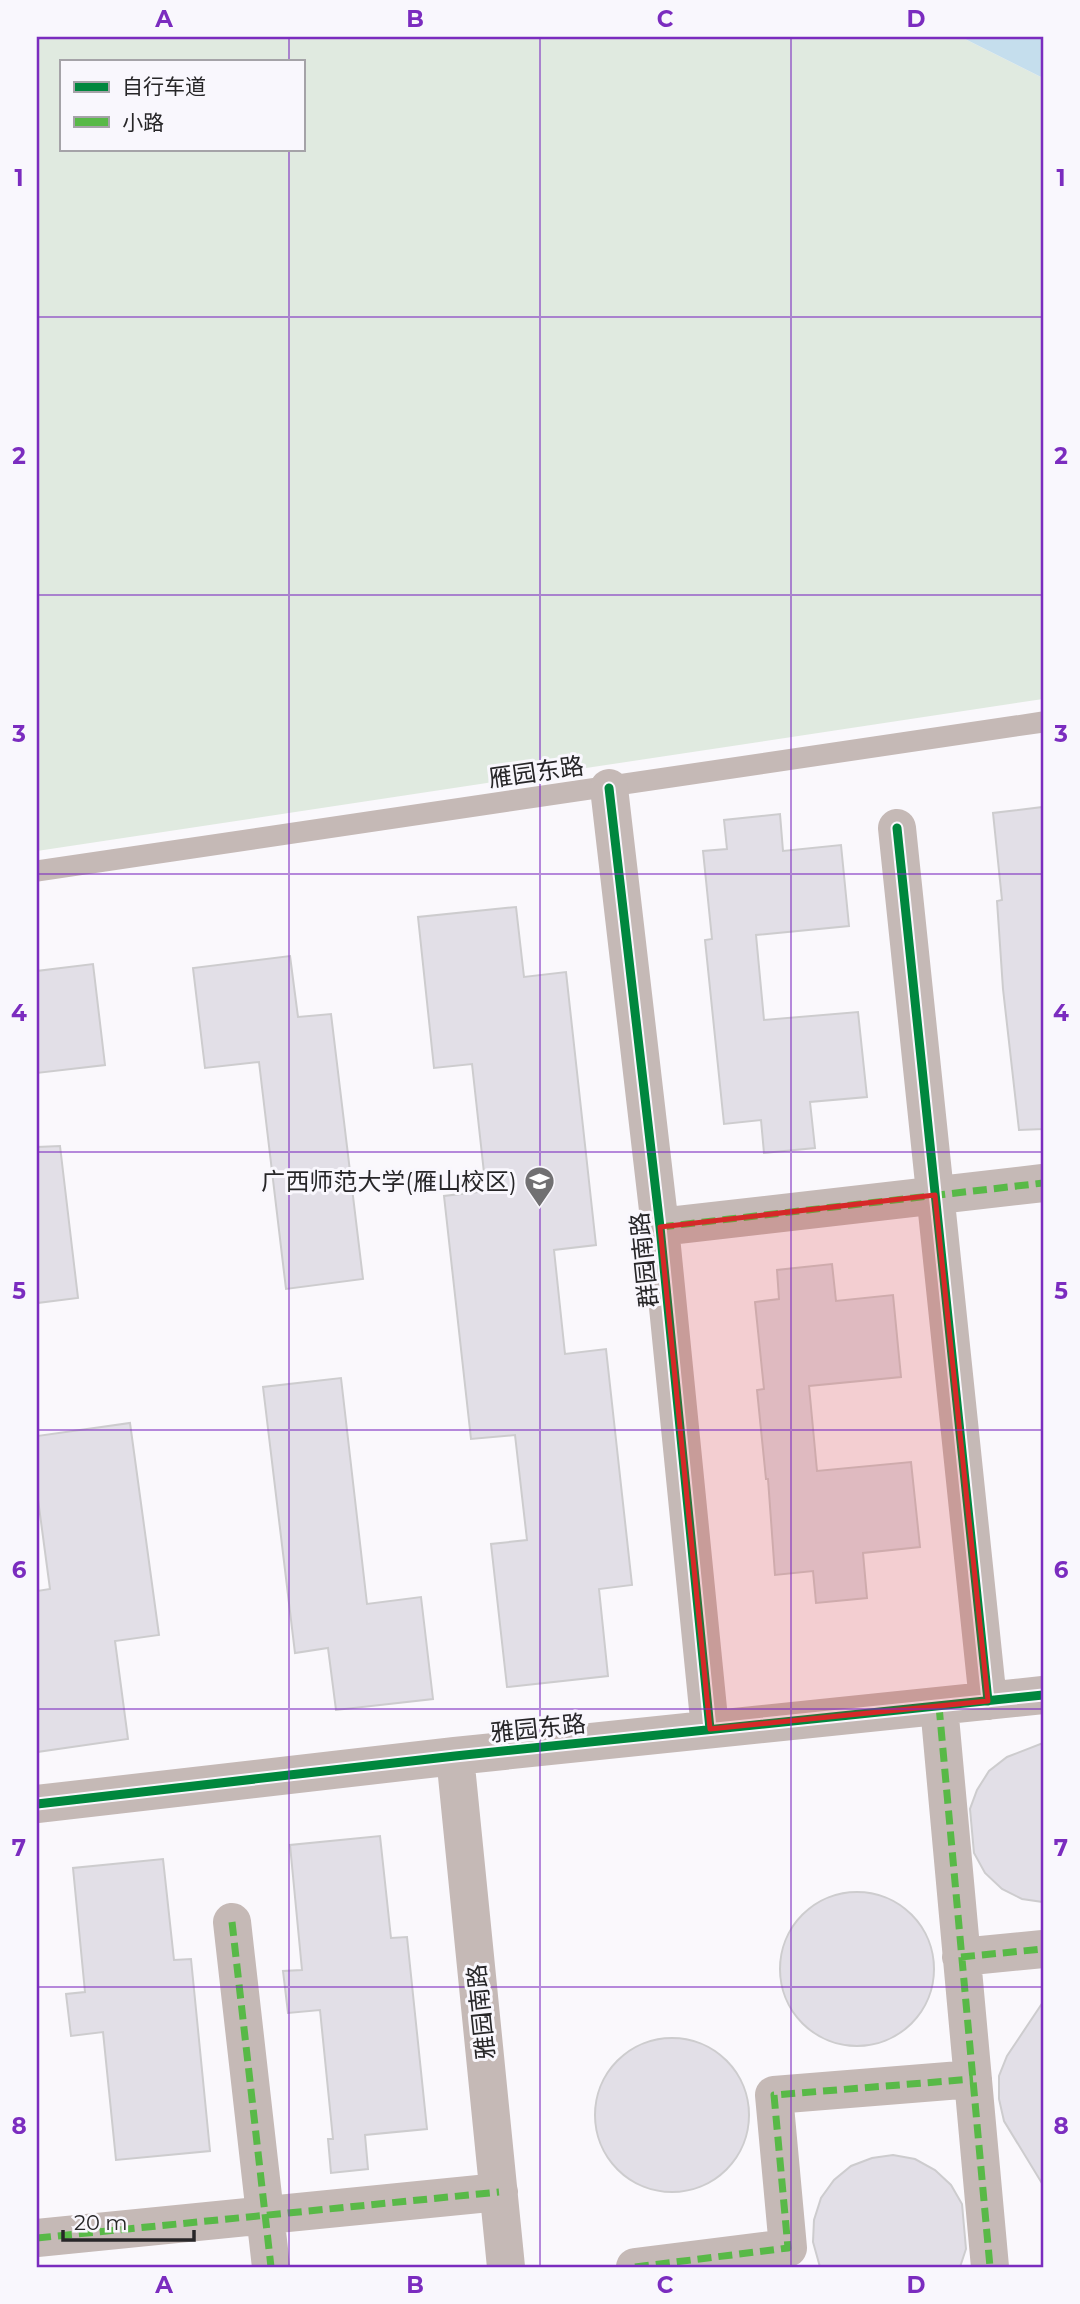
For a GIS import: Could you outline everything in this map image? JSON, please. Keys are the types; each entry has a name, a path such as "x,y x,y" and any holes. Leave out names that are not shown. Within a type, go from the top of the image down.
{"street":[{"name":"群园南路","path":"609,788 660,1227 710,1729"},
{"path":"897,828 988,1701"},
{"path":"660,1227 1043,1183"},
{"name":"雅园东路","path":"37,1804 455,1756 1043,1695"},
{"path":"939,1706 990,2267"},
{"name":"雅园南路","path":"455,1756 506,2267"},
{"path":"232,1923 271,2267"},
{"path":"961,1957 1043,1949"},
{"path":"635,2267 788,2248 774,2095 973,2079"},
{"path":"37,2238 499,2192"}],"lane":[{"name":"雁园东路","path":"37,871 1043,722"}],"highlighted area":[{"path":"935,1195 988,1701 710,1729 660,1227"}],"shaded area":[{"path":"37,37 961,37 1043,78 1043,699 37,851"}],"water":[{"path":"961,37 1043,37 1043,78"}],"building":[{"path":"1043,807 1043,1129 1019,1130 1003,989 997,901 1002,900 993,813"},
{"path":"780,814 783,851 841,845 849,926 756,935 764,1020 858,1012 867,1097 810,1102 815,1148 764,1153 761,1120 724,1124 705,940 712,939 703,851 727,849 724,820"},
{"path":"516,907 524,977 566,972 596,1245 554,1250 565,1354 606,1349 632,1585 599,1589 608,1676 507,1687 491,1544 527,1540 515,1435 471,1439 444,1196 486,1191 472,1064 434,1068 418,917"},
{"path":"290,956 298,1017 331,1014 363,1279 286,1289 259,1062 205,1068 193,968"},
{"path":"93,964 105,1065 37,1073 37,971"},
{"path":"60,1146 78,1298 37,1303 37,1147"},
{"path":"832,1264 836,1301 893,1295 901,1377 809,1386 817,1471 911,1462 920,1547 863,1553 867,1598 816,1603 813,1571 775,1575 768,1479 757,1390 764,1389 755,1302 779,1299 777,1270"},
{"path":"341,1378 367,1604 421,1597 433,1699 336,1710 328,1648 295,1653 263,1387"},
{"path":"130,1423 159,1635 115,1641 128,1739 37,1752 37,1591 50,1589 37,1492 37,1436"},
{"path":"1043,1743 1043,1902 1022,1899 1002,1889 985,1873 974,1853 970,1809 977,1790 989,1771 1007,1757"},
{"path":"380,1836 391,1938 407,1937 427,2129 365,2135 368,2169 331,2173 328,2139 333,2139 320,2010 288,2013 283,1971 302,1970 290,1845"},
{"path":"163,1859 174,1960 191,1959 210,2151 116,2160 103,2032 71,2036 66,1994 85,1992 73,1868"},
{"path":"857,1892 887,1898 912,1914 928,1939 934,1969 928,1999 912,2024 887,2040 857,2046 827,2040 802,2024 786,1999 780,1969 786,1939 802,1914 827,1898"},
{"path":"1043,2002 1043,2185 1004,2121 999,2099 999,2076 1007,2056"},
{"path":"672,2038 702,2044 727,2060 743,2085 749,2115 743,2145 727,2170 702,2186 672,2192 642,2186 617,2170 601,2145 595,2115 601,2085 617,2060 642,2044"},
{"path":"893,2155 915,2159 935,2170 951,2185 962,2204 966,2249 960,2267 820,2267 813,2242 814,2220 821,2198 834,2180 851,2166 872,2158"}],"marked path":[{"path":"660,1227 1043,1183"},
{"path":"939,1706 990,2267"},
{"path":"232,1922 271,2267"},
{"path":"961,1957 1043,1949"},
{"path":"635,2267 788,2248 774,2095 973,2079"},
{"path":"37,2238 499,2192"}],"cycle path":[{"path":"609,788 660,1227 710,1729"},
{"path":"897,828 988,1701"},
{"path":"37,1804 455,1756 1043,1695"}],"place":[{"name":"广西师范大学(雁山校区)","path":"540,1208"}]}
